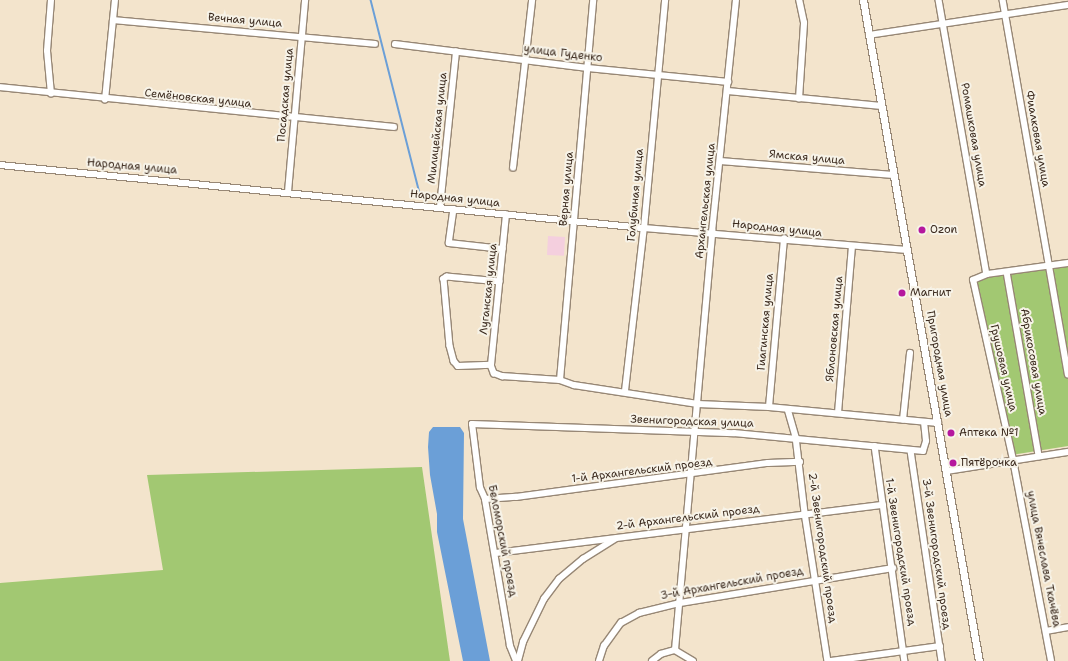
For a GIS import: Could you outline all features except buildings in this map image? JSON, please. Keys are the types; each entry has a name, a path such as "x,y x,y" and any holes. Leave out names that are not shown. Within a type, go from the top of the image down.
{"street":[{"path":"51,0 47,51 51,94"},
{"path":"105,100 115,0"},
{"name":"Посадская улица","path":"288,192 305,0"},
{"path":"513,168 532,0"},
{"name":"Верная улица","path":"560,380 593,0"},
{"name":"Голубиная улица","path":"625,391 644,228 657,73 665,0"},
{"name":"Архангельская улица","path":"695,433 712,232 728,91 736,0"},
{"path":"798,99 804,23 799,0"},
{"name":"Пригородная улица","path":"863,0 880,106 938,423 979,661"},
{"name":"Ромашковая улица","path":"939,0 987,274"},
{"name":"Фиалковая улица","path":"1003,0 1048,266 1068,374"},
{"path":"869,35 1006,16 1068,5 1067,0"},
{"name":"Вечная улица","path":"113,20 302,36 375,44"},
{"name":"улица Гуденко","path":"395,44 588,68 657,73 728,82"},
{"name":"Милицейская улица","path":"440,207 456,52"},
{"name":"Семёновская улица","path":"0,87 105,100 394,127"},
{"path":"728,91 880,106"},
{"name":"Ямская улица","path":"720,161 893,175"},
{"name":"Народная улица","path":"0,165 454,208 644,228 712,232 852,247 907,250"},
{"path":"454,208 448,241 451,245 503,249"},
{"name":"Луганская улица","path":"491,364 506,214"},
{"name":"Гиагинская улица","path":"769,407 784,239"},
{"name":"Яблоновская улица","path":"838,413 852,247"},
{"path":"987,274 1068,263"},
{"name":"Абрикосовая улица","path":"1007,272 1039,456"},
{"name":"Грушовая улица","path":"987,274 973,280 1013,460"},
{"path":"491,364 458,366 454,361 450,346 444,279 500,282"},
{"path":"903,420 910,353"},
{"name":"Звенигородская улица","path":"491,364 494,373 502,376 560,380 574,385 625,391 698,404 769,407 924,423 938,423"},
{"name":"2-й Звенигородский проезд","path":"788,409 796,437 805,513 830,661"},
{"path":"911,450 923,451 926,441 924,423"},
{"name":"Звенигородская улица","path":"472,424 796,437 911,450"},
{"name":"Беломорский проезд","path":"472,424 480,488 485,499 496,553 510,646 517,661"},
{"path":"675,650 695,433"},
{"name":"1-й Звенигородский проезд","path":"875,446 906,661"},
{"name":"3-й Звенигородский проезд","path":"911,450 942,661"},
{"path":"946,471 1068,452"},
{"name":"улица Вячеслава Ткачёва","path":"1013,460 1052,661"},
{"name":"1-й Архангельский проезд","path":"485,499 692,476 768,463 800,462"},
{"name":"2-й Архангельский проезд","path":"496,553 805,513 810,515 883,505"},
{"name":"Беломорский проезд","path":"517,661 523,642 544,599 559,579 583,559 617,538"},
{"name":"3-й Архангельский проезд","path":"599,661 604,646 621,623 639,613 680,602 816,579 893,568"},
{"path":"1046,631 1068,628"},
{"path":"830,661 940,646"},
{"path":"652,661 661,654 675,650 694,661"}],"shaded area":[{"path":"548,236 565,237 564,256 547,255"}],"green space":[{"path":"1068,263 1068,446 1012,455 973,278"},
{"path":"422,467 450,661 0,661 0,583 163,570 147,475"}],"water":[{"path":"433,427 460,427 464,433 463,519 490,661 463,661 437,532 437,514 430,475 428,447 429,432"}],"waterway":[{"path":"371,0 421,198"}],"place":[{"name":"Ozon","path":"922,230"},
{"name":"Магнит","path":"902,293"},
{"name":"Аптека №1","path":"951,433"},
{"name":"Пятёрочка","path":"953,463"}]}
